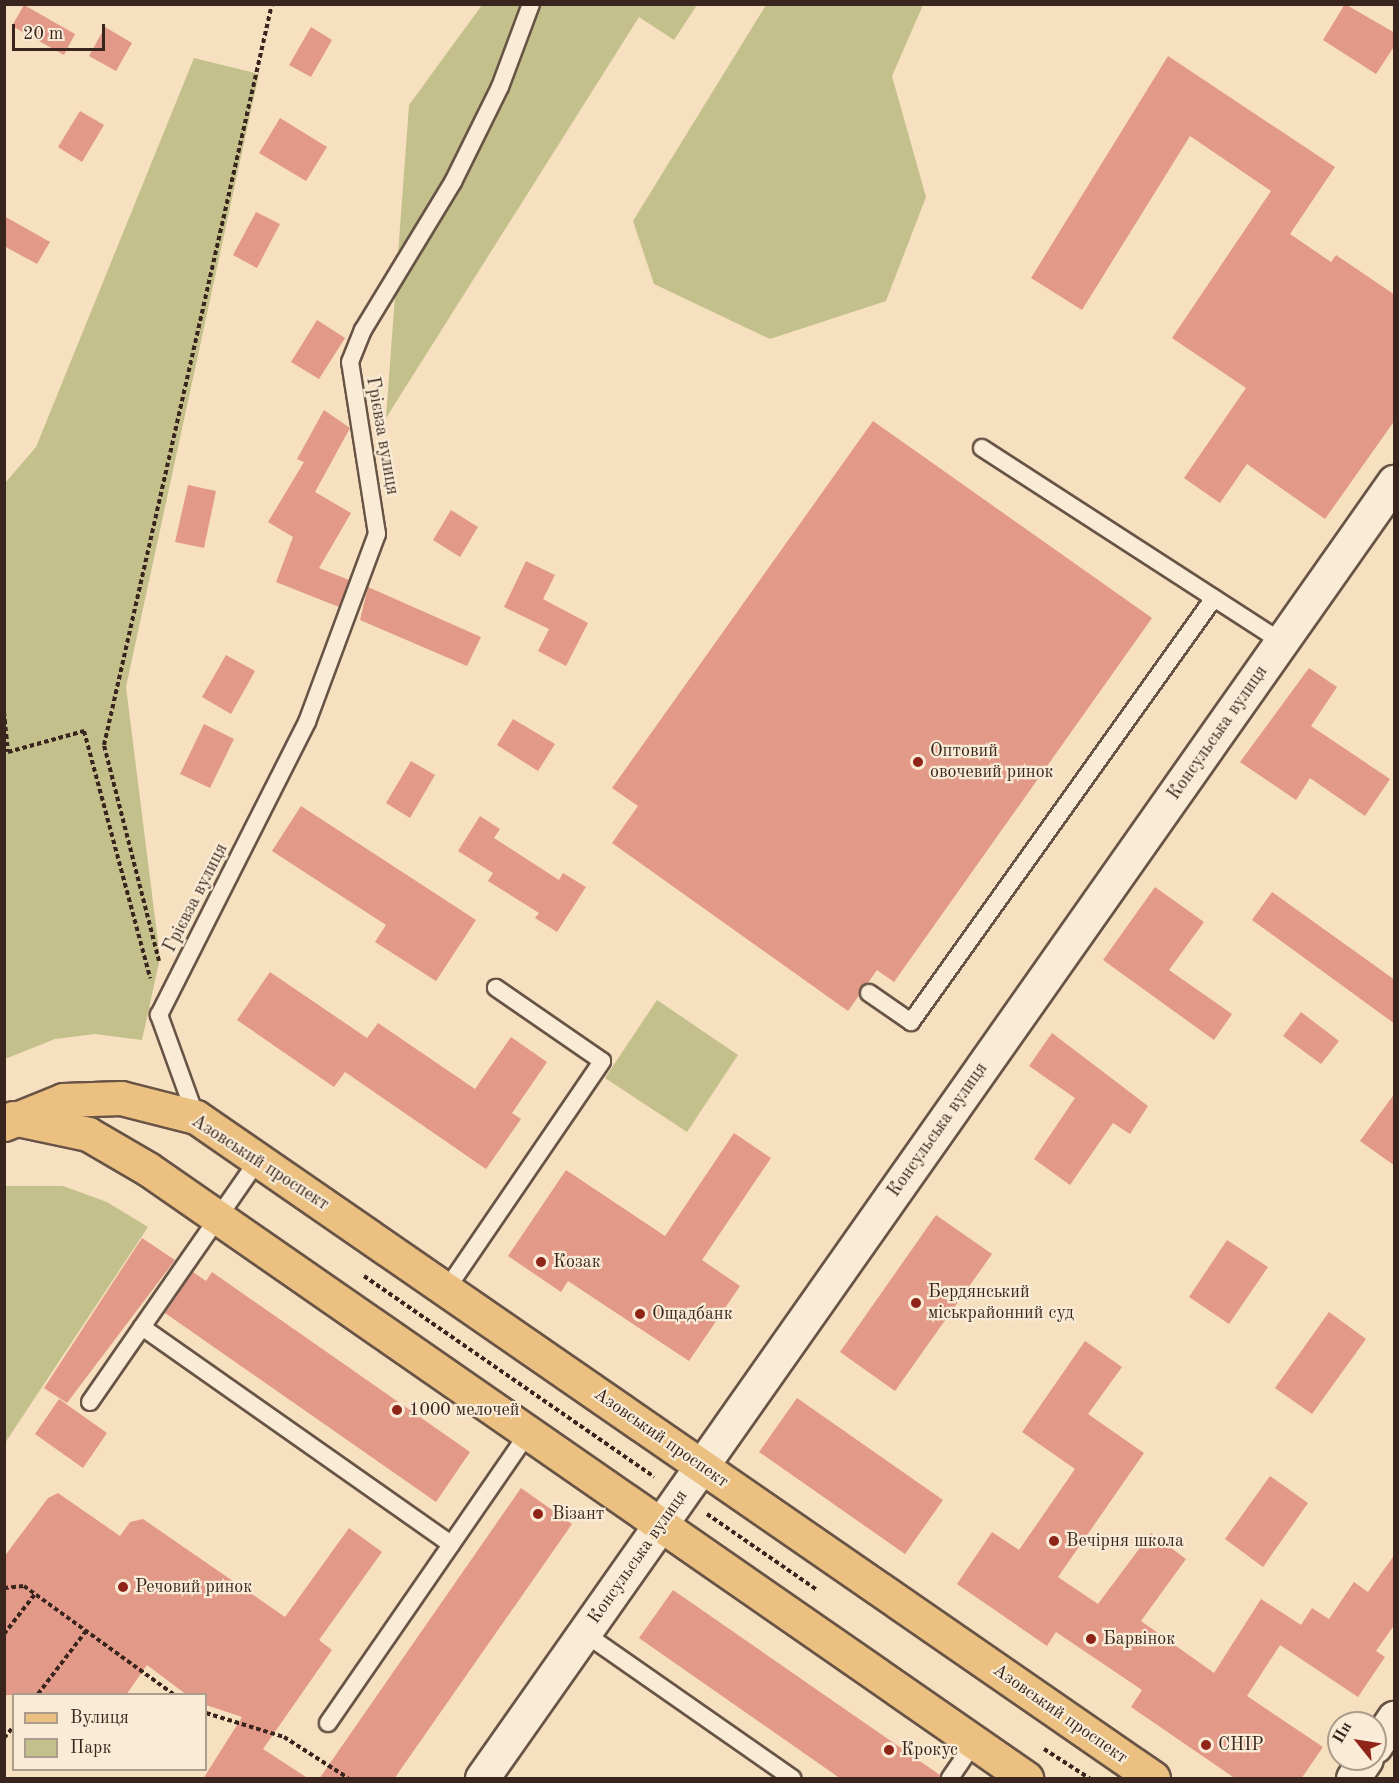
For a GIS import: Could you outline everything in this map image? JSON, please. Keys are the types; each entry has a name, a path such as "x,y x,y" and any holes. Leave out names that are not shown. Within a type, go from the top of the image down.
{"main road":[{"name":"Азовський проспект","path":"9,1121 63,1100 121,1098 196,1117 1153,1779"},
{"name":"Азовський проспект","path":"9,1121 88,1134 218,1217 1026,1779"}],"street":[{"name":"Консульська вулиця","path":"482,1779 1395,482"}],"lane":[{"name":"Грієвза вулиця","path":"159,1015 307,722 376,534 371,470 356,422 350,362 363,330 453,182 500,87 531,4"},
{"path":"982,448 1282,642"},
{"path":"869,993 911,1022 1214,598"},
{"path":"446,1290 602,1060 496,988"},
{"path":"159,1015 196,1117"},
{"path":"90,1402 258,1160"},
{"path":"142,1327 451,1544"},
{"path":"328,1723 528,1433"},
{"path":"584,1633 792,1779"},
{"path":"950,1779 974,1743"}],"path":[{"name":"Грієвза вулиця","path":"159,1015 159,959 104,746 272,4"},
{"path":"4,712 8,752 84,731 147,966"},
{"path":"4,1588 24,1586 170,1693"},
{"path":"4,1634 35,1594"},
{"path":"40,1693 86,1631"},
{"path":"207,1713 284,1737 348,1779"}],"green space":[{"path":"482,5 697,5 674,40 639,17 386,418 409,105"},
{"path":"766,5 923,5 892,76 926,197 886,301 770,339 654,284 633,221"},
{"path":"194,58 259,74 126,687 160,958 142,1040 95,1034 55,1039 5,1059 5,483 36,447"},
{"path":"657,1000 738,1055 687,1132 605,1078"},
{"path":"5,1186 63,1186 107,1202 148,1227 5,1443"}],"building":[{"path":"1345,4 1395,33 1395,45 1376,74 1323,40"},
{"path":"24,5 75,34 64,55 12,26"},
{"path":"105,27 132,43 116,71 89,56"},
{"path":"311,27 332,40 311,77 289,65"},
{"path":"1168,56 1335,167 1290,234 1331,262 1336,255 1395,295 1395,420 1325,519 1247,464 1220,503 1184,478 1246,388 1172,338 1271,191 1190,136 1082,310 1031,278"},
{"path":"80,111 104,125 82,162 58,147"},
{"path":"280,118 327,147 306,181 259,153"},
{"path":"256,212 280,224 257,268 233,255"},
{"path":"4,216 50,242 37,264 4,246"},
{"path":"317,320 345,338 319,379 291,362"},
{"path":"324,410 350,428 315,492 351,513 319,568 349,580 339,607 276,582 293,537 268,522 304,462 297,459"},
{"path":"873,421 1152,618 894,982 877,970 848,1011 612,843 638,806 612,788"},
{"path":"188,485 216,491 204,548 175,542"},
{"path":"451,510 478,527 460,557 433,540"},
{"path":"526,561 555,575 543,599 588,623 566,666 538,651 549,629 504,607"},
{"path":"368,587 481,637 467,666 360,620"},
{"path":"226,655 255,671 231,714 202,697"},
{"path":"1309,668 1337,687 1311,726 1390,779 1365,816 1310,778 1296,800 1240,762"},
{"path":"513,719 555,744 538,771 497,745"},
{"path":"204,724 234,739 210,788 180,774"},
{"path":"411,761 435,775 410,818 386,803"},
{"path":"301,806 476,920 436,981 375,942 386,925 272,851"},
{"path":"480,816 500,829 494,838 559,880 563,873 586,887 557,932 535,918 539,913 488,881 493,873 458,851"},
{"path":"1155,887 1204,922 1169,970 1232,1014 1214,1040 1103,960"},
{"path":"1272,892 1395,980 1395,1024 1252,920"},
{"path":"270,972 367,1038 378,1023 475,1089 511,1037 547,1062 512,1113 521,1119 486,1169 345,1072 334,1087 237,1020"},
{"path":"1301,1012 1339,1041 1321,1064 1283,1036"},
{"path":"1052,1033 1148,1106 1130,1134 1113,1123 1070,1185 1034,1159 1075,1098 1029,1066"},
{"path":"1395,1093 1395,1166 1360,1141"},
{"path":"734,1133 771,1158 702,1260 740,1286 689,1361 568,1281 561,1292 508,1256 566,1170 665,1236"},
{"name":"Бердянський міськрайонний суд","path":"936,1215 992,1254 895,1391 840,1352"},
{"path":"142,1238 175,1260 67,1403 44,1388"},
{"path":"1227,1240 1268,1267 1229,1324 1189,1297"},
{"path":"193,1272 206,1281 212,1272 470,1452 436,1502 165,1313"},
{"path":"1329,1312 1366,1339 1312,1414 1275,1388"},
{"path":"1085,1341 1122,1367 1088,1414 1144,1453 1058,1577 1098,1604 1151,1533 1186,1559 1141,1621 1214,1673 1261,1599 1301,1625 1312,1608 1329,1619 1354,1582 1368,1592 1395,1554 1395,1624 1376,1651 1385,1657 1358,1697 1280,1645 1247,1696 1323,1747 1301,1779 1236,1779 1131,1707 1142,1690 1056,1632 1047,1646 957,1584 992,1532 1019,1550 1075,1469 1022,1432"},
{"path":"797,1398 943,1500 905,1554 759,1452"},
{"path":"59,1399 107,1433 83,1468 35,1434"},
{"path":"1270,1476 1308,1503 1263,1567 1225,1539"},
{"path":"521,1488 572,1524 394,1779 319,1779"},
{"name":"Речовий ринок","path":"58,1493 120,1536 130,1522 143,1519 285,1617 349,1528 382,1552 319,1640 332,1650 263,1749 309,1779 203,1779 242,1717 207,1705 207,1693 184,1693 147,1665 127,1693 12,1693 12,1695 4,1695 4,1557 48,1498"},
{"path":"673,1590 940,1775 940,1779 841,1779 639,1638"}],"place":[{"name":"Оптовий овочевий ринок","path":"918,762"},
{"name":"Козак","path":"541,1262"},
{"name":"Бердянський міськрайонний суд","path":"916,1303"},
{"name":"Ощадбанк","path":"640,1314"},
{"name":"1000 мелочей","path":"397,1410"},
{"name":"Візант","path":"538,1514"},
{"name":"Вечірня школа","path":"1054,1541"},
{"name":"Речовий ринок","path":"123,1587"},
{"name":"Барвінок","path":"1091,1639"},
{"name":"CHIP","path":"1206,1745"},
{"name":"Крокус","path":"889,1750"}]}
